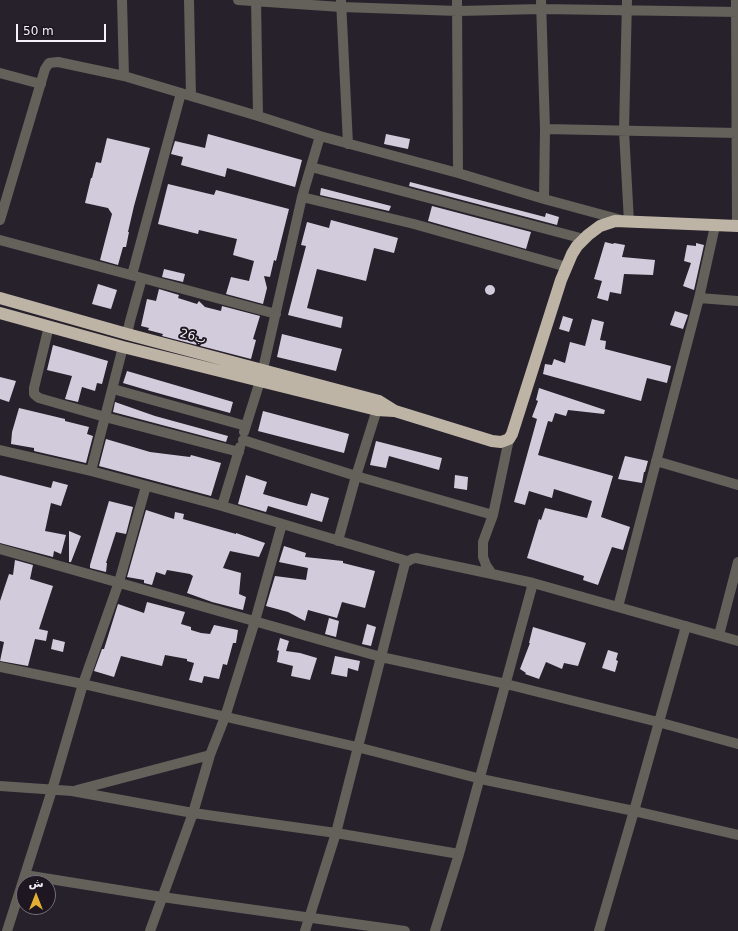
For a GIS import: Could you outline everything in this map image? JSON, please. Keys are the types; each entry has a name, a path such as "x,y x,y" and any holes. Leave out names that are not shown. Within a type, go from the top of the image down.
{"highway":[{"path":"0,313 123,347 260,381 378,406 492,441 501,442 509,439 512,434 561,280 575,250 584,239 600,226 615,221 738,226"},
{"name":"26ب","path":"0,298 127,334 263,369 378,406"}],"street":[{"path":"122,0 124,76"},
{"path":"189,0 191,96"},
{"path":"238,0 458,11 541,4 627,5 737,12"},
{"path":"256,0 258,116"},
{"path":"457,0 458,173"},
{"path":"736,0 738,226"},
{"path":"341,4 348,144"},
{"path":"541,4 545,129 544,199"},
{"path":"0,220 42,84 45,69 49,63 58,62 124,76 320,136 458,173 544,199 629,222 624,131 627,5"},
{"path":"0,73 42,84"},
{"path":"127,334 137,276 181,93"},
{"path":"545,129 737,133"},
{"path":"263,369 302,197 320,136"},
{"path":"311,167 584,239"},
{"path":"302,197 414,224 566,267"},
{"path":"618,607 699,298 715,226"},
{"path":"0,240 276,314"},
{"path":"699,298 738,301"},
{"path":"49,326 34,388 34,394 39,398 239,452"},
{"path":"91,471 123,347"},
{"path":"222,506 260,381"},
{"path":"113,389 246,426"},
{"path":"338,540 378,406"},
{"path":"492,574 483,557 484,542 493,515 509,439"},
{"path":"243,440 356,476 493,515"},
{"path":"0,450 91,471 222,506 407,561 416,558 533,583 738,640"},
{"path":"656,461 738,484"},
{"path":"25,875 52,790 82,684 120,582 146,486"},
{"path":"150,931 193,813 210,755 225,717 255,621 282,524"},
{"path":"0,549 381,657 506,684 658,722 738,744"},
{"path":"305,931 336,833 404,565 407,561"},
{"path":"719,635 738,562"},
{"path":"435,931 481,779 533,583"},
{"path":"598,931 634,811 686,626"},
{"path":"0,667 82,684 357,747 481,779 634,811 738,835"},
{"path":"72,791 210,755"},
{"path":"3,788 72,791 193,813 336,833 459,854"},
{"path":"56,880 162,897 405,931"},
{"path":"7,931 16,903"}],"building":[{"path":"208,134 302,160 295,187 227,168 225,177 181,165 183,157 171,154 175,141 205,148"},
{"path":"386,134 410,139 408,149 384,144"},
{"path":"107,138 150,148 134,206 126,247 123,247 118,265 100,260 112,214 108,208 85,203 96,162 101,163"},
{"path":"410,182 545,217 546,213 559,217 557,225 409,186"},
{"path":"168,184 214,195 216,190 289,209 276,261 274,260 270,277 264,276 267,288 263,304 226,294 231,277 249,281 254,261 233,255 237,239 199,230 198,234 158,224"},
{"path":"321,188 391,206 389,211 320,195"},
{"path":"432,206 531,232 526,249 428,221"},
{"path":"331,220 398,238 394,253 374,248 366,281 317,269 307,308 343,317 341,328 288,315 306,246 301,245 307,222 329,228"},
{"path":"605,242 625,245 622,257 655,260 653,275 624,274 621,294 610,292 608,301 597,298 602,281 594,279"},
{"path":"696,243 704,245 694,290 683,286 691,263 684,261 687,245 696,246"},
{"path":"164,269 185,274 183,282 162,277"},
{"path":"98,284 117,290 111,309 92,304"},
{"path":"488,285 492,285 494,286 494,294 488,295 485,292 485,288"},
{"path":"159,289 179,295 178,298 197,304 199,301 205,307 221,311 222,306 260,316 253,339 256,340 251,359 162,336 163,334 148,330 149,328 141,326 147,299 156,301"},
{"path":"675,311 688,315 683,329 670,325"},
{"path":"563,316 573,319 569,332 559,329"},
{"path":"592,319 604,322 600,340 606,341 605,349 671,366 667,383 647,378 641,401 543,374 545,364 552,365 554,359 565,363 570,342 585,346"},
{"path":"282,334 342,349 336,371 277,357"},
{"path":"53,345 108,361 102,384 97,383 95,391 82,387 78,402 65,399 72,376 47,370"},
{"path":"127,371 233,402 230,413 123,383"},
{"path":"0,377 16,381 9,402 0,399"},
{"path":"539,388 605,410 604,414 568,410 566,416 555,413 552,422 548,421 538,455 613,476 601,517 630,527 623,550 612,547 598,585 583,580 584,576 527,558 539,519 541,520 545,508 587,518 592,501 554,489 552,498 529,491 525,505 514,502 537,419 532,417 538,401 536,400"},
{"path":"115,402 155,416 228,436 226,442 113,412"},
{"path":"19,408 65,419 65,421 89,427 87,434 93,436 86,463 34,451 34,448 11,444 12,432"},
{"path":"263,411 349,434 344,453 258,431"},
{"path":"106,439 150,452 190,457 191,455 221,463 211,496 99,466"},
{"path":"376,441 442,458 439,470 389,456 386,468 370,465"},
{"path":"625,456 648,461 642,483 618,479"},
{"path":"0,475 51,488 53,481 68,485 61,506 51,503 45,531 66,535 61,554 54,551 53,557 0,543"},
{"path":"246,475 267,482 263,494 298,504 307,506 311,493 329,498 322,522 268,506 266,512 238,504"},
{"path":"455,475 468,477 467,490 454,488"},
{"path":"109,501 133,507 126,534 116,532 106,563 106,572 90,568 90,565"},
{"path":"146,510 174,519 175,512 184,514 183,519 236,533 265,543 259,557 230,551 223,568 241,573 239,594 246,597 243,610 212,602 187,593 193,576 190,574 167,570 165,575 156,572 152,585 144,583 144,580 127,577"},
{"path":"69,531 81,536 71,562 69,562"},
{"path":"284,546 306,553 305,557 343,561 343,563 375,571 365,608 342,602 337,618 308,610 305,621 288,612 266,606 275,576 306,580 308,568 279,562"},
{"path":"15,560 33,565 30,579 53,586 39,629 48,631 46,641 35,639 28,666 0,661 4,642 0,641 0,601 9,574 13,575"},
{"path":"147,602 185,612 181,624 191,627 191,630 210,634 214,625 238,630 236,643 233,643 227,665 223,664 219,679 204,676 202,683 189,680 194,663 187,661 187,659 165,655 162,666 121,656 114,677 94,671 102,649 104,649 118,604 144,613"},
{"path":"329,618 339,621 336,637 325,634"},
{"path":"367,624 376,627 371,646 362,644"},
{"path":"533,627 586,643 578,666 564,663 562,669 546,662 539,679 525,674 526,673 520,669 530,643"},
{"path":"280,638 289,641 286,651 317,658 310,680 291,676 293,666 277,662 279,651 277,650"},
{"path":"53,639 65,642 63,652 51,649"},
{"path":"608,650 618,653 616,660 618,661 615,672 602,668"},
{"path":"335,656 360,661 358,671 348,668 347,677 331,674"}]}
